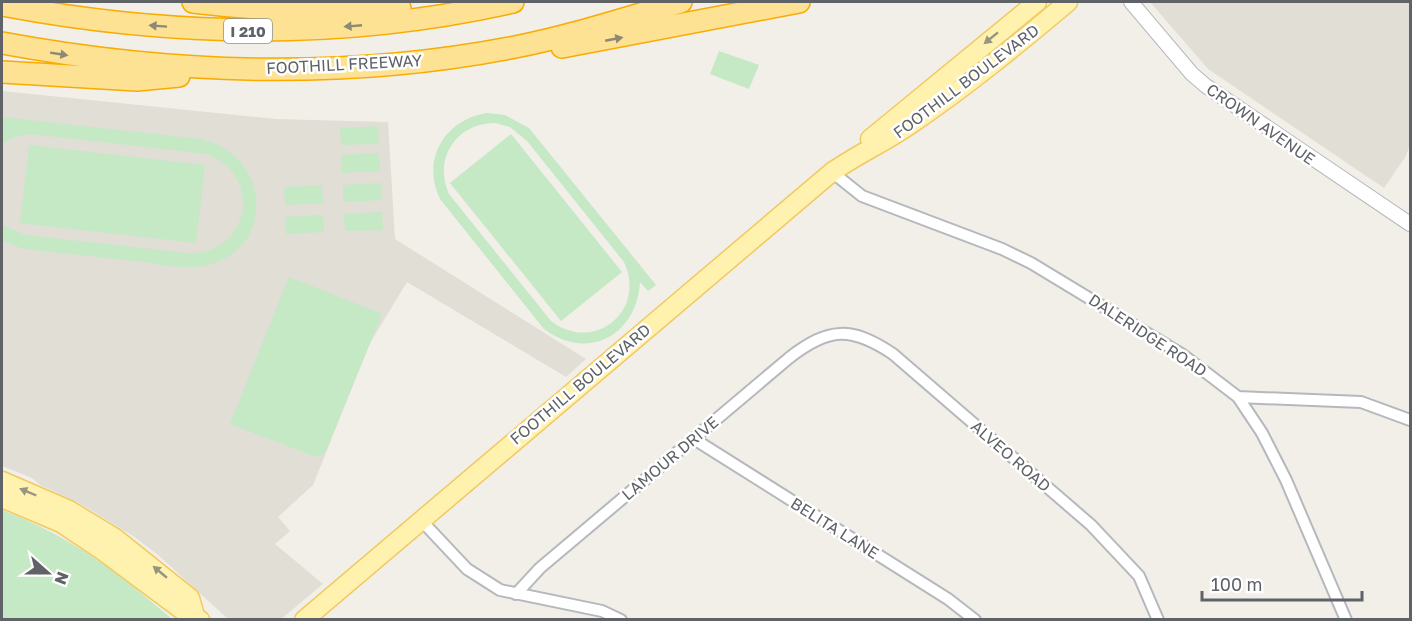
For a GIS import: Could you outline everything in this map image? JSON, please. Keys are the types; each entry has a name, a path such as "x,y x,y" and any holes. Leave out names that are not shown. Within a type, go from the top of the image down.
{"highway":[{"path":"193,2 271,9 336,11 429,5 504,4"},
{"name":"FOOTHILL FREEWAY","path":"2,43 118,62 239,69 347,67 515,47 681,2"},
{"path":"451,56 583,44 799,2"},
{"name":"I 210","path":"2,5 96,21 239,31 360,26 504,4"},
{"path":"2,72 137,80 239,69"}],"main road":[{"name":"FOOTHILL BOULEVARD","path":"860,153 870,138 1037,2"},
{"name":"FOOTHILL BOULEVARD","path":"304,620 420,519 832,172 860,153 878,146 910,125 1068,2"},
{"path":"2,481 69,510 115,538 190,598 197,618"},
{"path":"2,498 61,523 112,557 182,610 197,618"}],"street":[{"name":"CROWN AVENUE","path":"1131,2 1192,74 1206,86 1410,224"},
{"name":"DALERIDGE ROAD","path":"832,172 862,196 1002,249 1031,263 1183,355 1238,397 1262,433 1286,480 1346,620"},
{"name":"LAMOUR DRIVE","path":"516,594 540,567 804,346 832,333"},
{"name":"ALVEO ROAD","path":"832,333 862,336 893,354 1091,525 1139,576 1158,620"},
{"path":"1238,397 1361,402 1410,420"},
{"name":"BELITA LANE","path":"694,439 948,599 975,620"},
{"path":"420,519 467,569 500,590 602,611 621,620"}],"shaded area":[{"path":"1150,2 1410,2 1410,144 1406,156 1384,188 1208,69"},
{"path":"2,91 276,119 388,122 395,239 586,359 566,377 407,282 370,343 313,485 278,517 290,531 275,544 323,584 281,619 228,619 157,554 133,536 79,503 40,485 32,478 2,466"}],"green space":[{"path":"719,51 759,65 749,89 710,74"},
{"path":"488,113 505,115 529,128 656,285 648,291 640,282 637,301 630,316 620,329 607,338 593,343 577,343 561,339 544,329 440,199 433,170 435,156 448,133 459,123","holes":["495,123 510,127 527,141 624,262 629,280 628,297 622,311 612,322 599,330 584,333 567,330 551,321 449,194 445,181 446,156 451,145 459,136 481,125"]},
{"path":"2,117 200,139 223,148 241,162 252,181 256,201 254,222 246,241 230,256 207,265 192,267 24,249 2,241 2,225 26,235 187,253 208,251 224,242 236,229 242,213 243,196 237,179 225,165 207,154 30,134 14,137 2,144"},
{"path":"378,126 379,144 341,145 340,128"},
{"path":"511,134 622,272 561,321 450,183"},
{"path":"29,145 205,165 196,243 20,223"},
{"path":"379,153 380,171 342,173 341,155"},
{"path":"381,183 382,200 343,202 343,185"},
{"path":"322,185 323,203 285,205 284,187"},
{"path":"382,212 383,230 345,231 344,214"},
{"path":"323,215 324,232 286,234 285,217"},
{"path":"289,277 382,314 325,453 316,457 230,424"},
{"path":"2,510 27,520 72,544 132,586 172,619 2,619"}]}
